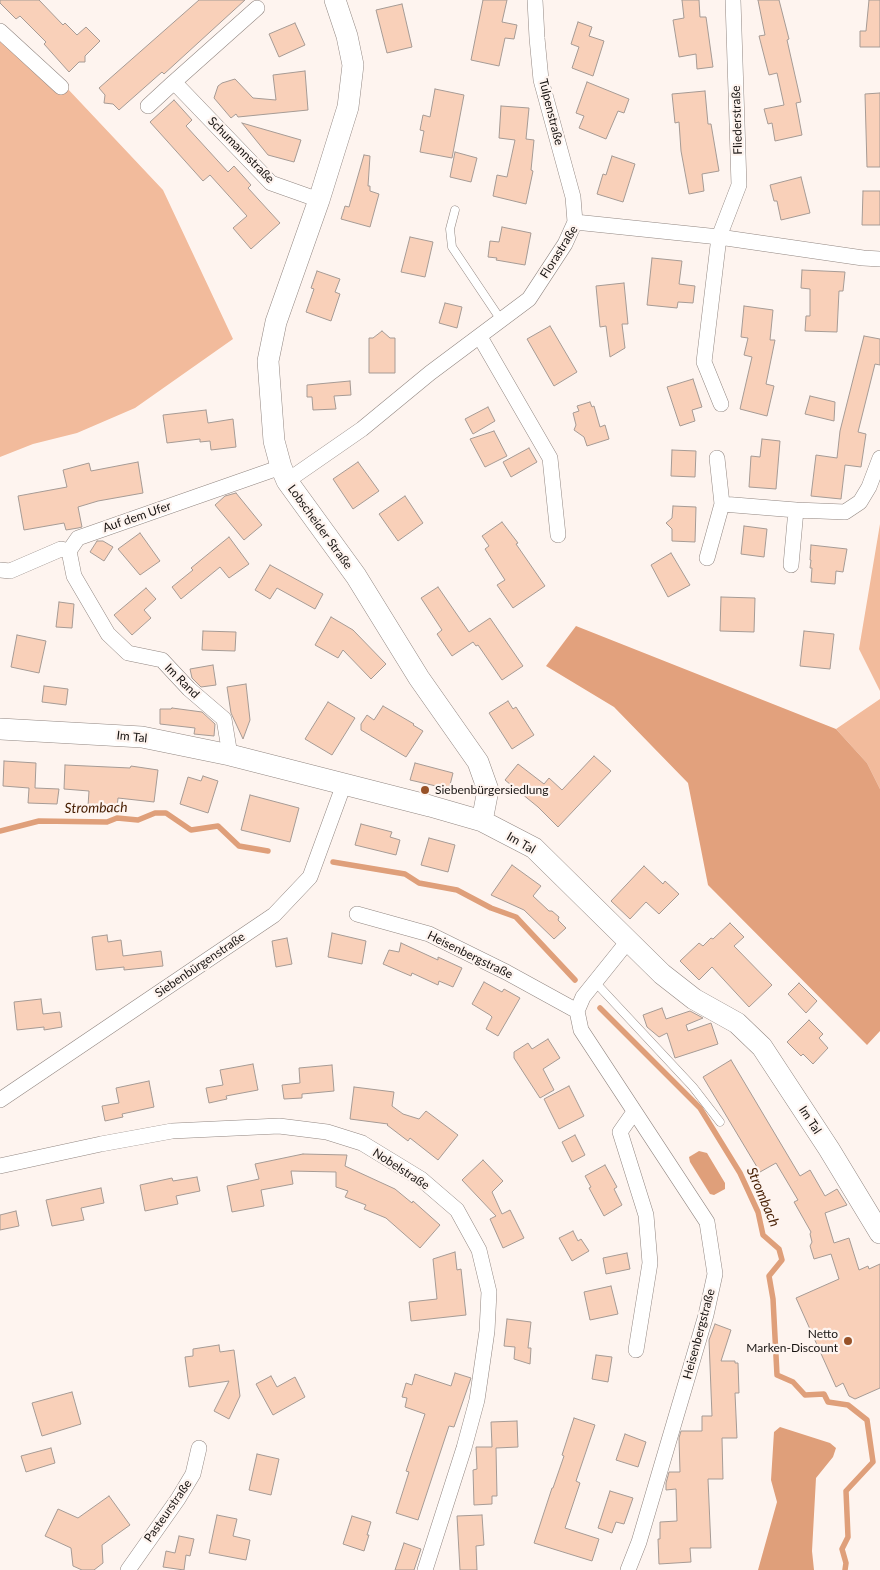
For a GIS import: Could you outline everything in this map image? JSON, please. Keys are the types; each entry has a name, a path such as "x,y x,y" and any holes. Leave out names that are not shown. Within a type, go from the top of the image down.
{"main road":[{"name":"Lobscheider Straße","path":"335,0 347,36 353,65 348,107 319,200 276,322 268,361 274,441 284,474 356,576 419,678 478,762 488,790 482,821"},
{"name":"Im Tal","path":"0,729 142,737 230,755 482,821 534,848 662,974 694,999 737,1023 762,1047 830,1149 880,1233"}],"street":[{"name":"Tulpenstraße","path":"535,0 542,80 573,197 575,222"},
{"name":"Fliederstraße","path":"720,237 739,185 733,0"},
{"path":"148,106 257,8"},
{"path":"0,31 61,87"},
{"name":"Schumannstraße","path":"174,82 271,183 319,200"},
{"name":"Florastraße","path":"284,474 362,429 430,373 529,299 565,244 575,222 720,237 880,259"},
{"path":"720,237 704,362 721,404"},
{"path":"480,337 550,458 558,535"},
{"path":"707,558 722,504 717,458"},
{"path":"722,504 845,512 860,502 869,487 880,458"},
{"name":"Auf dem Ufer","path":"69,551 78,538 284,474"},
{"path":"791,565 796,510"},
{"path":"0,570 10,571 60,549 69,551"},
{"name":"Im Rand","path":"69,551 74,576 108,634 128,654 162,660 189,689 224,719 230,755"},
{"name":"Siebenbürgenstraße","path":"0,1100 274,915 310,877 344,784"},
{"name":"Heisenbergstraße","path":"357,914 429,934 506,972 577,1011 581,1030 707,1222 715,1274 706,1315 639,1542 628,1570"},
{"path":"577,1011 583,997 628,941"},
{"path":"634,1112 620,1132 646,1215 650,1263 636,1350"},
{"name":"Nobelstraße","path":"0,1166 172,1131 279,1126 327,1132 362,1143 421,1179 458,1210 479,1250 489,1292 487,1331 477,1400 425,1570"},
{"name":"Pasteurstraße","path":"128,1570 194,1474 198,1448"}],"lane":[{"path":"455,210 450,229 452,247 501,320"},
{"path":"594,982 694,1087 720,1122"}],"shaded area":[{"path":"0,37 66,87 163,190 233,339 135,408 77,433 33,444 0,457"},
{"path":"880,524 880,691 859,649"},
{"path":"576,626 836,729 867,763 880,789 880,1031 867,1045 708,885 688,783 614,707 546,666"},
{"path":"880,699 880,789 867,763 836,729"},
{"path":"699,1151 707,1153 725,1183 725,1189 714,1195 710,1194 690,1162 689,1157"},
{"path":"780,1427 830,1443 836,1448 833,1457 816,1478 812,1551 814,1570 758,1570 777,1502 771,1480 774,1432"}],"building":[{"path":"0,0 39,0 63,25 65,23 77,35 86,27 100,41 85,56 85,62 79,62 69,72 44,44 46,42 20,16 16,19 0,3"},
{"path":"199,0 245,0 164,74 162,72 119,110 113,104 104,103 105,95 99,88"},
{"path":"483,0 507,0 502,22 517,25 514,39 505,38 499,66 471,60"},
{"path":"682,0 699,0 700,17 706,17 713,67 697,69 696,54 679,57 673,20 684,18"},
{"path":"758,0 779,0 789,39 787,40 801,102 796,103 802,135 775,141 772,123 768,124 764,109 784,105 777,73 769,75 759,36 765,35"},
{"path":"869,0 880,0 880,47 860,47 860,31 866,31"},
{"path":"402,4 412,47 387,53 376,10"},
{"path":"578,22 592,27 589,36 604,41 593,76 572,68 579,47 571,44"},
{"path":"295,23 305,45 279,57 269,34"},
{"path":"305,71 308,110 238,117 236,114 231,118 214,98 218,86 235,79 253,98 276,100 273,75"},
{"path":"587,82 629,99 624,113 618,111 606,139 579,128 584,116 576,113"},
{"path":"435,89 464,95 452,158 420,152 424,131 420,130 423,115 430,117"},
{"path":"705,91 708,124 711,124 719,171 702,174 704,191 689,194 681,151 679,122 675,123 672,94"},
{"path":"880,93 880,167 867,167 865,94"},
{"path":"174,100 192,120 186,126 228,172 234,166 251,185 248,188 280,223 251,249 233,228 247,216 210,175 203,181 150,122"},
{"path":"501,106 529,108 526,139 534,140 531,170 533,171 526,204 493,196 497,175 507,177 515,140 499,138"},
{"path":"242,123 301,140 294,162 268,155"},
{"path":"455,152 477,158 471,182 450,177"},
{"path":"364,155 370,156 368,186 370,186 370,191 379,194 370,227 341,219 345,206 349,207"},
{"path":"612,156 635,164 623,202 597,194 603,174 606,175"},
{"path":"801,177 810,213 781,220 777,201 774,201 770,185"},
{"path":"863,191 880,191 880,225 862,225"},
{"path":"502,227 531,233 525,265 488,257 490,241 499,242"},
{"path":"410,237 433,242 425,277 401,272"},
{"path":"652,258 682,261 679,284 695,286 693,303 678,302 677,308 647,305"},
{"path":"802,270 845,272 843,291 839,291 837,332 805,331 806,316 810,316 810,289 801,288"},
{"path":"317,271 340,279 335,292 340,294 331,321 306,312 314,289 311,288"},
{"path":"624,283 628,324 622,324 625,348 610,357 606,326 600,327 596,286"},
{"path":"445,303 462,307 457,328 439,323"},
{"path":"744,306 773,310 770,340 775,340 766,384 774,386 767,416 740,409 752,357 744,355 748,338 741,337"},
{"path":"550,326 577,372 554,386 527,339"},
{"path":"382,331 390,338 395,338 395,373 369,373 369,338 373,338"},
{"path":"864,336 880,339 880,365 875,364 858,432 866,434 861,467 845,465 841,499 811,496 816,455 837,458 840,431"},
{"path":"693,379 702,407 692,410 695,421 680,426 667,387"},
{"path":"350,381 351,395 334,396 336,409 313,410 312,397 307,397 307,385"},
{"path":"810,396 835,402 834,421 805,414"},
{"path":"590,402 592,407 594,406 600,427 605,425 609,439 587,446 584,437 574,430 576,425 573,413 579,411 577,406"},
{"path":"488,407 495,421 473,434 465,419"},
{"path":"206,410 208,423 233,419 236,447 211,450 210,441 200,442 200,439 167,443 163,415"},
{"path":"494,431 507,456 485,467 470,439"},
{"path":"762,439 780,441 776,489 749,487 751,456 760,457"},
{"path":"529,448 537,462 511,477 503,462"},
{"path":"672,450 696,451 695,477 671,476"},
{"path":"138,462 143,493 98,501 78,507 82,527 66,530 64,523 24,530 18,496 67,487 63,470 89,463 91,471"},
{"path":"358,462 379,491 353,509 333,479"},
{"path":"236,493 262,525 244,540 215,505 225,496"},
{"path":"405,496 423,523 398,541 379,514"},
{"path":"673,506 696,507 695,542 672,541 672,529 666,523 672,518"},
{"path":"502,522 518,543 516,544 545,586 513,608 497,585 505,580 485,549 489,546 482,536"},
{"path":"744,526 767,529 764,557 741,554"},
{"path":"140,533 160,561 140,575 118,549"},
{"path":"229,537 249,564 229,578 220,567 181,599 172,587 193,570 191,568"},
{"path":"97,541 103,541 113,547 104,561 90,552"},
{"path":"811,545 847,549 843,572 836,571 835,584 811,582"},
{"path":"671,553 690,585 668,597 651,565"},
{"path":"270,565 323,594 315,609 277,588 270,599 255,590"},
{"path":"438,587 469,632 490,618 523,666 502,680 478,645 476,646 473,642 452,656 437,634 442,630 421,598"},
{"path":"146,588 156,599 144,610 151,618 132,635 114,615"},
{"path":"721,597 755,598 754,632 720,631"},
{"path":"59,602 74,604 72,628 56,627"},
{"path":"331,617 353,630 386,664 371,679 343,650 338,658 315,645"},
{"path":"203,631 236,632 235,651 202,650"},
{"path":"804,631 834,634 830,669 800,666"},
{"path":"17,635 46,641 39,673 11,667"},
{"path":"213,665 216,685 201,687 192,678 190,669"},
{"path":"246,684 250,720 243,739 231,713 227,687"},
{"path":"44,686 68,689 66,705 42,702"},
{"path":"508,701 513,709 516,707 534,735 512,749 489,713"},
{"path":"328,702 355,718 332,755 305,739"},
{"path":"383,706 423,731 406,757 361,730 361,724 367,715 374,720"},
{"path":"172,708 202,712 215,724 214,736 194,734 195,728 160,724 160,709"},
{"path":"594,756 611,771 558,827 538,807 505,780 518,764 544,784 549,778 562,790"},
{"path":"4,761 36,763 35,788 59,789 57,804 28,803 29,788 3,786"},
{"path":"415,763 453,773 449,789 410,780"},
{"path":"65,765 130,768 131,766 158,770 154,802 118,798 117,808 88,806 89,791 64,789"},
{"path":"203,776 218,781 208,813 180,804 188,777 201,781"},
{"path":"250,795 299,808 290,842 241,830"},
{"path":"361,824 392,832 390,837 400,840 396,855 355,845"},
{"path":"429,838 455,845 448,872 421,865"},
{"path":"512,865 541,886 533,896 549,911 552,911 559,917 558,920 566,928 554,939 524,910 491,895"},
{"path":"644,866 663,884 665,881 679,894 659,914 646,902 630,919 611,901"},
{"path":"730,923 744,937 734,946 772,985 749,1007 712,967 699,980 680,961 699,943 703,946"},
{"path":"332,933 366,941 362,964 328,957"},
{"path":"107,935 108,942 121,940 123,956 161,951 163,966 124,970 124,967 96,970 92,937"},
{"path":"287,938 292,964 276,967 272,941"},
{"path":"401,943 438,960 438,957 462,968 453,987 439,981 438,985 412,973 411,976 383,964 389,950 399,952"},
{"path":"484,982 502,992 504,989 520,998 498,1036 486,1029 492,1017 472,1004"},
{"path":"799,983 817,1001 806,1013 788,994"},
{"path":"41,999 43,1014 60,1012 62,1027 44,1030 44,1027 17,1030 14,1002"},
{"path":"662,1008 666,1019 690,1011 703,1018 686,1025 688,1031 711,1023 718,1044 675,1058 667,1033 659,1037 647,1027 643,1015"},
{"path":"809,1020 823,1034 819,1038 828,1048 813,1064 803,1054 801,1056 787,1042"},
{"path":"548,1039 560,1058 543,1069 554,1090 540,1098 514,1058 514,1052 528,1043 532,1049"},
{"path":"731,1060 800,1176 810,1170 825,1196 837,1189 847,1205 825,1213 834,1243 849,1238 859,1270 868,1266 869,1269 880,1264 880,1388 855,1399 849,1396 843,1383 836,1387 796,1298 839,1279 831,1254 814,1259 810,1246 812,1242 811,1232 794,1202 798,1200 776,1163 760,1172 703,1077"},
{"path":"253,1064 258,1090 226,1096 227,1099 209,1103 206,1088 223,1085 220,1070"},
{"path":"332,1065 334,1091 302,1094 302,1098 284,1099 282,1085 300,1083 299,1068"},
{"path":"149,1081 154,1107 122,1114 123,1117 105,1121 102,1106 119,1103 116,1088"},
{"path":"569,1086 584,1116 559,1129 544,1099"},
{"path":"354,1087 394,1092 392,1106 403,1114 419,1119 426,1111 458,1135 438,1160 410,1138 408,1141 388,1124 350,1119"},
{"path":"575,1135 585,1155 572,1162 562,1142"},
{"path":"303,1154 347,1155 345,1166 395,1189 412,1203 413,1201 440,1225 420,1248 386,1218 364,1209 366,1205 345,1197 348,1191 336,1187 336,1172 291,1171 293,1184 261,1190 264,1206 232,1212 227,1186 259,1179 255,1164"},
{"path":"483,1160 503,1181 492,1192 502,1214 510,1210 524,1238 503,1248 490,1219 496,1216 462,1180"},
{"path":"605,1165 617,1187 614,1189 622,1205 604,1216 589,1188 591,1187 585,1176"},
{"path":"197,1177 200,1191 176,1196 178,1204 145,1211 140,1185 172,1178 173,1181"},
{"path":"101,1188 104,1203 81,1208 84,1220 52,1226 46,1200"},
{"path":"16,1211 19,1226 0,1230 0,1215"},
{"path":"573,1231 578,1241 581,1239 589,1251 572,1261 559,1238"},
{"path":"455,1252 457,1270 461,1269 466,1315 411,1321 409,1302 437,1299 433,1259"},
{"path":"627,1253 630,1269 606,1274 603,1258"},
{"path":"611,1286 618,1314 590,1320 584,1292"},
{"path":"507,1319 531,1322 528,1348 531,1348 530,1364 514,1359 515,1347 504,1346"},
{"path":"715,1324 731,1330 721,1361 735,1361 735,1363 738,1363 739,1393 735,1393 737,1438 722,1438 723,1479 708,1479 711,1548 690,1548 691,1562 659,1564 658,1539 660,1539 660,1522 677,1521 676,1489 666,1490 666,1483 669,1472 680,1472 679,1438 681,1431 702,1431 702,1416 712,1416 709,1340"},
{"path":"219,1345 220,1352 234,1350 240,1396 229,1419 214,1411 229,1381 189,1387 185,1357 193,1356 193,1349"},
{"path":"596,1355 612,1357 608,1382 592,1379"},
{"path":"455,1373 471,1378 454,1427 449,1426 418,1520 396,1513 409,1472 406,1471 425,1414 405,1407 407,1398 402,1397 406,1383 412,1385 415,1374 451,1386"},
{"path":"271,1376 277,1387 295,1377 305,1397 273,1415 256,1384"},
{"path":"72,1392 81,1424 42,1436 32,1403"},
{"path":"574,1418 595,1425 576,1481 580,1483 565,1528 599,1539 592,1561 534,1543 564,1456 562,1455"},
{"path":"517,1421 518,1447 496,1448 497,1496 492,1496 492,1504 474,1505 473,1470 477,1469 476,1447 492,1447 491,1422"},
{"path":"625,1434 646,1442 638,1467 616,1460"},
{"path":"51,1448 55,1463 26,1472 21,1456"},
{"path":"257,1454 279,1459 271,1495 249,1490"},
{"path":"610,1491 633,1498 624,1524 616,1522 612,1533 598,1528"},
{"path":"109,1496 130,1525 102,1545 103,1563 94,1570 82,1570 73,1566 71,1548 45,1536 58,1509 78,1518"},
{"path":"217,1515 237,1519 233,1536 250,1540 246,1560 209,1553"},
{"path":"482,1515 484,1545 476,1546 477,1570 460,1570 457,1516"},
{"path":"352,1516 371,1522 364,1551 343,1544"},
{"path":"179,1536 194,1539 190,1556 186,1555 184,1570 163,1567 166,1551 175,1553"},
{"path":"404,1543 421,1549 414,1570 395,1570"}],"waterway":[{"name":"Strombach","path":"0,831 39,821 107,822 117,818 138,820 155,813 166,813 191,830 218,826 239,846 268,851"},
{"name":"Strombach","path":"333,862 405,874 419,883 457,890 491,908 516,917 575,980"},
{"name":"Strombach","path":"600,1008 700,1108 740,1173 758,1212 763,1235 779,1249 782,1260 769,1276 773,1299 777,1375 793,1382 805,1395 824,1394 828,1402 848,1405 867,1420 873,1462 846,1491 848,1537 842,1549 846,1563 845,1570"}],"place":[{"name":"Siebenbürgersiedlung","path":"425,790"},
{"name":"Netto Marken-Discount","path":"848,1341"}]}
